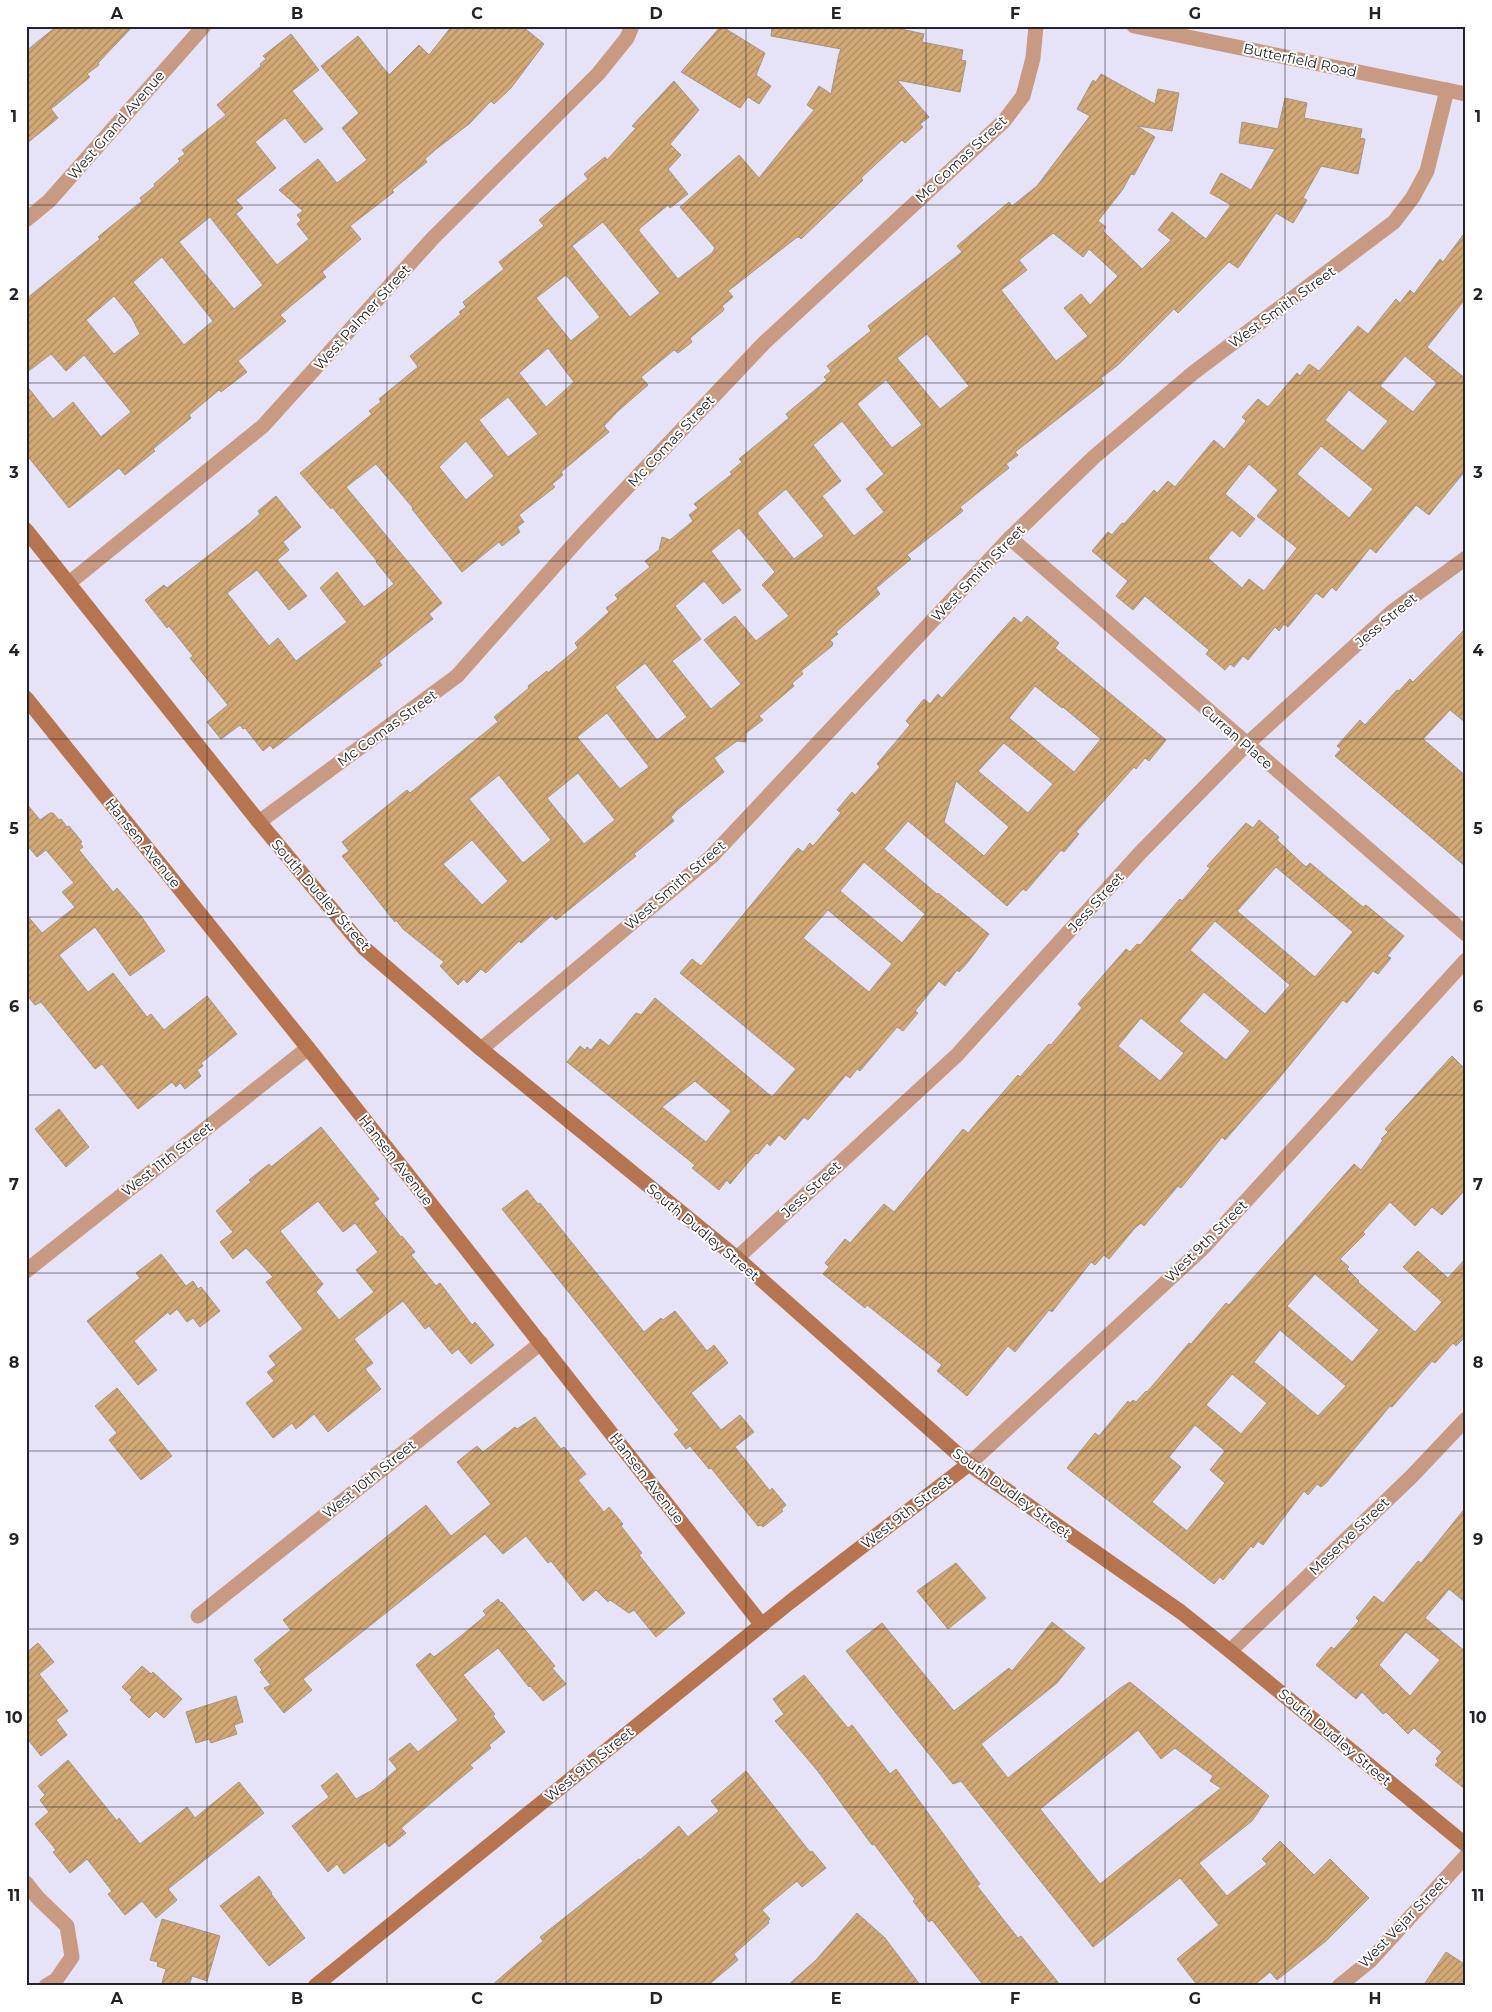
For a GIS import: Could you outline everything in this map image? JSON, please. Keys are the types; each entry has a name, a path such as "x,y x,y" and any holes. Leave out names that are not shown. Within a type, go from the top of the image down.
{"street":[{"name":"West Grand Avenue","path":"26,220 49,201 204,26"},
{"name":"West Palmer Street","path":"69,583 263,426 433,238 598,74 627,38 632,26"},
{"name":"Mc Comas Street","path":"259,822 457,676 582,535 764,343 1004,121 1023,96 1032,58 1036,26"},
{"name":"Butterfield Road","path":"1134,26 1466,94"},
{"name":"West Smith Street","path":"481,1049 711,857 1010,538 1094,457 1193,373 1394,222 1413,197 1427,171 1447,90"},
{"name":"South Dudley Street","path":"26,530 259,822 364,948 481,1049 737,1258 969,1464 1181,1612 1466,1845"},
{"name":"Curran Place","path":"1010,538 1246,745 1466,934"},
{"name":"Jess Street","path":"737,1258 957,1054 1140,853 1246,745 1394,611 1466,558"},
{"name":"Hansen Avenue","path":"26,698 308,1048 762,1625"},
{"name":"West 9th Street","path":"315,1986 762,1625 969,1464 1203,1248 1466,960"},
{"name":"West 11th Street","path":"26,1271 308,1048"},
{"name":"West 10th Street","path":"198,1616 540,1343"},
{"name":"Meserve Street","path":"1230,1651 1412,1476 1466,1419"},
{"name":"West Vejar Street","path":"1339,1986 1370,1961 1466,1856"},
{"path":"26,1883 38,1898 67,1926 72,1957 56,1980 46,1986"}],"building":[{"path":"57,26 133,26 98,63 99,65 87,74 90,77 51,109 58,118 26,144 26,51"},
{"path":"452,26 522,26 544,44 511,88 494,104 491,101 469,124 425,159 427,162 392,190 394,192 350,226 361,239 322,272 326,277 280,315 286,321 238,361 247,372 221,392 219,390 189,415 191,418 125,475 119,468 69,508 26,454 26,385 53,419 73,402 101,437 131,412 84,355 66,371 51,354 26,373 26,299 100,239 98,237 142,201 140,198 180,161 178,159 185,154 182,150 226,115 217,105 261,66 260,64 266,59 263,56 291,34 319,70 292,91 323,129 305,143 285,118 255,142 276,168 236,200 243,208 236,214 277,265 309,239 297,224 301,220 297,215 303,211 279,190 318,159 337,183 367,160 342,128 359,113 321,66 358,36 389,75 419,45 429,55","holes":["210,217 263,285 234,309 179,242","162,257 213,321 184,345 133,282","114,296 132,318 140,334 114,354 86,320"]},
{"path":"721,26 765,53 756,75 771,86 759,104 748,97 740,108 681,72"},
{"path":"772,26 887,26 924,34 922,42 963,50 961,60 966,61 960,92 897,80 929,117 920,124 923,127 905,143 902,140 861,178 863,180 801,239 799,237 796,238 728,291 733,297 722,306 723,311 690,338 692,342 678,353 674,350 641,377 648,385 604,426 609,432 561,472 563,475 552,484 555,487 519,515 524,522 517,527 520,532 502,546 499,542 462,572 413,508 376,464 346,487 442,603 429,614 433,619 379,661 382,665 273,749 270,745 263,751 245,728 243,729 240,725 221,739 207,722 228,705 190,658 193,656 169,626 167,628 145,600 164,585 167,588 250,523 260,514 258,511 276,496 301,527 283,542 289,550 277,560 307,596 289,610 257,570 227,593 269,646 278,638 296,661 347,622 320,588 337,572 364,607 394,584 332,507 331,509 300,473 372,414 369,411 381,402 379,399 418,367 410,356 461,314 459,312 466,307 463,302 504,269 499,262 544,226 539,220 588,179 584,174 605,157 607,160 636,128 632,126 674,81 699,110 670,144 681,155 668,169 688,194 670,208 668,205 639,231 678,279 712,253 715,248 680,207 739,155 759,178 814,110 807,105 819,86 831,94 841,49 771,36","holes":["603,222 660,293 630,317 572,246","566,275 600,317 571,341 536,298","548,348 574,382 546,407 519,373","508,397 538,434 508,457 479,420","466,441 494,476 466,500 439,467"]},
{"path":"1101,74 1155,104 1158,89 1179,93 1172,131 1137,126 1155,137 1134,175 1131,174 1123,189 1098,221 1106,227 1103,231 1142,269 1171,240 1158,230 1172,212 1206,239 1231,205 1210,193 1221,173 1251,190 1275,149 1239,143 1242,122 1278,129 1285,98 1307,103 1304,118 1362,129 1360,138 1365,139 1358,174 1321,166 1303,198 1307,200 1293,223 1276,213 1238,268 1229,262 1178,313 1174,309 1118,365 1101,378 1104,383 1015,452 1018,455 1006,464 1009,468 960,507 963,511 907,555 911,559 876,588 880,594 836,632 838,634 830,640 833,643 832,646 801,671 803,674 792,683 794,686 759,716 763,720 746,733 746,742 737,741 714,758 724,772 677,810 671,817 674,821 634,854 636,856 556,920 552,915 521,943 519,941 486,973 481,969 467,983 464,979 458,985 440,966 444,962 403,929 396,920 395,922 342,856 349,851 342,842 407,790 410,793 498,722 494,717 529,688 528,686 547,671 548,673 578,648 575,643 609,612 606,608 618,599 615,595 650,567 645,561 659,550 662,537 670,540 693,521 689,515 698,508 694,504 732,474 730,472 742,462 739,459 789,418 786,414 827,380 824,377 831,371 827,366 871,331 868,326 962,252 957,246 1009,202 1012,206 1037,186 1090,116 1077,109 1093,80 1096,82","holes":["1053,233 1083,257 1089,249 1118,276 1090,305 1081,294 1064,308 1088,336 1056,361 1001,290 1027,270 1019,260","927,334 969,386 940,409 897,358","886,380 922,425 892,448 857,404","842,421 884,474 866,489 884,512 854,536 822,496 841,481 813,445","786,489 824,536 794,559 757,513","739,528 775,572 762,585 789,616 756,641 735,616 704,640 741,684 711,709 672,661 701,639 675,606 704,581 723,604 741,590 711,551","645,663 687,717 657,740 615,687","607,713 649,767 620,789 577,737","578,773 615,820 584,844 547,798","499,775 551,840 523,863 469,799","472,840 508,881 482,905 443,864"]},
{"path":"1466,231 1466,298 1427,347 1466,379 1466,470 1429,515 1416,505 1376,553 1370,548 1336,591 1332,587 1323,598 1316,593 1288,627 1284,624 1279,631 1275,627 1248,660 1243,656 1234,667 1230,664 1225,670 1206,654 1209,650 1145,596 1133,610 1116,596 1128,581 1092,551 1108,532 1112,535 1154,490 1157,493 1168,481 1175,487 1214,440 1224,449 1246,421 1242,417 1258,399 1268,407 1297,373 1300,376 1309,364 1319,371 1358,326 1368,334 1396,299 1400,303 1410,290 1414,294 1440,259 1443,262","holes":["1405,356 1437,383 1413,412 1380,386","1349,390 1388,421 1363,451 1325,420","1321,446 1373,489 1349,518 1297,474","1249,464 1278,490 1257,516 1297,548 1264,591 1249,579 1242,588 1208,558 1232,530 1240,537 1255,519 1225,494"]},
{"path":"1027,616 1059,643 1055,648 1166,740 1149,761 1145,758 1136,769 1134,767 1076,832 1079,834 1064,852 1061,850 1026,891 1023,889 1007,906 908,821 884,849 937,894 989,934 968,962 959,972 957,970 945,986 939,981 915,1011 918,1013 903,1031 897,1027 860,1071 857,1069 850,1078 846,1075 808,1120 804,1117 785,1140 779,1135 770,1146 767,1143 730,1184 727,1180 719,1190 692,1168 695,1165 567,1062 580,1046 585,1050 587,1047 591,1050 600,1039 609,1046 635,1014 641,1015 655,998 772,1097 796,1069 680,973 692,959 701,966 798,848 803,852 810,843 813,846 841,813 837,810 852,792 855,795 880,767 877,764 910,725 906,721 924,699 930,704 938,694 942,698 1014,617 1021,623","holes":["1035,686 1101,739 1074,772 1009,718","1004,743 1053,784 1028,813 978,771","956,781 1009,827 984,856 944,822","864,862 925,914 902,943 840,891","828,910 892,964 869,992 803,938","695,1081 731,1111 706,1142 662,1107"]},
{"path":"1466,628 1466,723 1450,710 1423,739 1466,776 1466,867 1335,756 1341,749 1337,746 1360,720 1365,725 1397,690 1399,691 1410,679 1413,682"},
{"path":"26,803 40,820 53,813 67,827 69,826 82,842 80,843 83,847 79,850 113,892 117,888 141,916 165,951 130,976 95,927 59,955 88,992 113,973 147,1017 151,1014 164,1030 207,996 237,1034 201,1063 203,1066 197,1070 201,1076 185,1089 180,1083 176,1087 172,1082 138,1109 102,1064 95,1069 41,1002 35,1005 26,994 26,914 42,933 75,907 62,892 74,883 46,850 37,857 26,844"},
{"path":"1259,820 1279,837 1277,840 1306,867 1310,863 1363,907 1366,905 1404,936 1387,956 1391,958 1378,974 1373,971 1347,1003 1343,1000 1276,1082 1225,1140 1222,1137 1181,1188 1178,1186 1144,1226 1141,1223 1134,1229 1109,1259 1104,1255 1095,1265 1091,1262 1052,1312 1049,1310 1015,1352 1008,1346 967,1396 937,1371 942,1365 867,1305 865,1308 823,1274 829,1267 825,1263 845,1239 850,1243 884,1204 894,1212 963,1129 968,1133 1018,1075 1020,1077 1049,1044 1051,1045 1082,1008 1078,1004 1126,949 1130,952 1137,944 1140,945 1180,899 1182,901 1210,868 1207,866 1246,823 1253,828","holes":["1276,867 1353,932 1315,977 1237,911","1215,921 1290,985 1265,1014 1190,950","1204,992 1250,1031 1226,1060 1179,1021","1141,1018 1184,1053 1160,1081 1118,1046"]},
{"path":"1452,1056 1466,1070 1466,1189 1442,1215 1432,1207 1415,1226 1390,1202 1363,1232 1365,1234 1340,1259 1349,1267 1347,1269 1358,1282 1415,1332 1442,1302 1403,1267 1418,1251 1448,1278 1466,1258 1466,1336 1456,1346 1453,1343 1435,1363 1432,1361 1392,1407 1390,1406 1326,1483 1321,1487 1317,1484 1308,1495 1304,1491 1263,1545 1258,1541 1253,1548 1251,1546 1223,1580 1220,1577 1214,1584 1067,1468 1095,1433 1099,1436 1128,1401 1130,1403 1133,1400 1136,1402 1147,1392 1226,1303 1229,1305 1354,1164 1361,1170 1383,1140 1381,1139 1388,1132 1385,1129","holes":["1315,1274 1379,1330 1352,1362 1287,1306","1280,1330 1346,1386 1318,1416 1254,1362","1232,1374 1267,1403 1241,1434 1206,1405","1195,1425 1225,1451 1210,1470 1225,1483 1187,1531 1152,1502 1181,1467 1169,1457"]},
{"path":"59,1109 89,1147 66,1167 35,1129"},
{"path":"321,1127 379,1199 374,1203 415,1252 411,1255 436,1286 440,1283 472,1325 475,1322 494,1345 471,1364 458,1349 452,1354 429,1326 425,1329 403,1301 354,1339 373,1363 365,1369 381,1389 328,1432 314,1414 296,1429 292,1423 273,1438 246,1403 274,1381 267,1372 276,1365 269,1356 303,1329 266,1282 273,1277 246,1248 233,1259 220,1242 233,1232 216,1211 251,1182 249,1180 269,1164 271,1167","holes":["318,1201 343,1232 355,1223 378,1252 356,1270 374,1292 339,1320 316,1292 323,1284 280,1231"]},
{"path":"527,1190 538,1204 540,1203 644,1332 661,1318 663,1320 675,1311 707,1351 714,1345 728,1363 691,1393 721,1430 740,1415 754,1432 735,1447 770,1491 772,1488 786,1505 781,1510 783,1511 763,1527 761,1525 758,1526 711,1468 709,1469 690,1446 686,1449 674,1434 679,1430 502,1209"},
{"path":"161,1254 186,1286 193,1281 198,1289 201,1287 220,1311 200,1327 193,1318 187,1322 177,1309 170,1315 168,1312 134,1341 157,1370 138,1385 87,1321 140,1278 136,1273"},
{"path":"117,1388 172,1456 141,1480 109,1440 117,1433 95,1406"},
{"path":"535,1417 561,1449 564,1447 586,1474 578,1480 604,1512 609,1507 623,1524 621,1526 642,1553 639,1555 685,1613 656,1637 634,1610 629,1613 610,1600 608,1602 596,1590 583,1601 551,1561 548,1563 526,1536 503,1554 485,1534 303,1679 312,1690 284,1713 264,1688 271,1685 260,1672 262,1670 254,1660 291,1630 283,1620 426,1505 451,1536 491,1504 457,1462 477,1446 483,1452 515,1427 517,1429"},
{"path":"1466,1507 1466,1603 1449,1589 1425,1618 1466,1652 1466,1790 1435,1765 1438,1761 1436,1759 1442,1752 1414,1728 1408,1734 1386,1712 1383,1714 1362,1692 1356,1699 1316,1665 1331,1647 1334,1649 1359,1621 1356,1618 1374,1596 1383,1603 1418,1561 1421,1563","holes":["1406,1632 1440,1660 1410,1696 1379,1665"]},
{"path":"956,1563 986,1598 948,1629 917,1591"},
{"path":"498,1599 555,1666 552,1668 566,1684 543,1701 529,1687 498,1648 463,1675 495,1714 493,1716 505,1732 489,1745 491,1748 470,1765 473,1768 401,1828 406,1833 389,1847 385,1842 344,1874 337,1864 328,1872 292,1826 329,1797 321,1786 337,1773 356,1799 374,1789 397,1769 389,1759 410,1743 418,1752 458,1720 416,1665 430,1653 434,1657 461,1636 486,1615 483,1611"},
{"path":"1052,1622 1085,1648 1057,1683 981,1744 1008,1778 1130,1682 1269,1796 1252,1821 1199,1863 1227,1896 1267,1864 1262,1859 1280,1841 1314,1875 1330,1859 1369,1898 1326,1941 1277,1980 1270,1972 1253,1986 1198,1986 1177,1959 1219,1925 1180,1878 1093,1947 961,1781 953,1784 846,1651 882,1623 954,1711 1009,1668 1012,1671","holes":["1138,1730 1161,1759 1175,1748 1213,1776 1210,1781 1221,1788 1100,1884 1040,1809"]},
{"path":"38,1643 54,1662 39,1674 68,1711 56,1720 67,1735 41,1756 26,1737 26,1653"},
{"path":"142,1666 151,1674 153,1672 182,1699 164,1718 156,1711 149,1718 130,1700 132,1697 122,1687"},
{"path":"804,1675 848,1728 852,1725 890,1774 896,1769 980,1884 977,1886 1018,1938 1021,1936 1061,1986 984,1986 932,1920 929,1922 913,1901 915,1899 874,1844 872,1845 817,1770 775,1721 784,1714 773,1699"},
{"path":"236,1696 243,1722 234,1725 237,1734 211,1743 209,1739 196,1743 186,1712"},
{"path":"68,1760 117,1821 119,1818 140,1844 187,1807 195,1818 239,1782 264,1813 168,1889 177,1900 156,1918 142,1901 125,1915 108,1894 112,1891 87,1859 70,1873 53,1852 56,1850 35,1824 49,1812 40,1800 45,1795 38,1786"},
{"path":"746,1771 810,1852 812,1851 826,1868 802,1887 797,1881 762,1910 770,1919 769,1923 734,1954 738,1960 707,1986 491,1986 543,1941 540,1937 640,1860 679,1826 688,1837 719,1811 711,1801"},
{"path":"259,1876 305,1938 269,1966 220,1906"},
{"path":"857,1913 885,1938 921,1986 787,1986 816,1960"},
{"path":"162,1919 220,1936 207,1981 192,1976 189,1986 161,1986 166,1969 157,1966 158,1962 150,1960"},
{"path":"1446,1952 1466,1965 1466,1986 1423,1986"}]}
